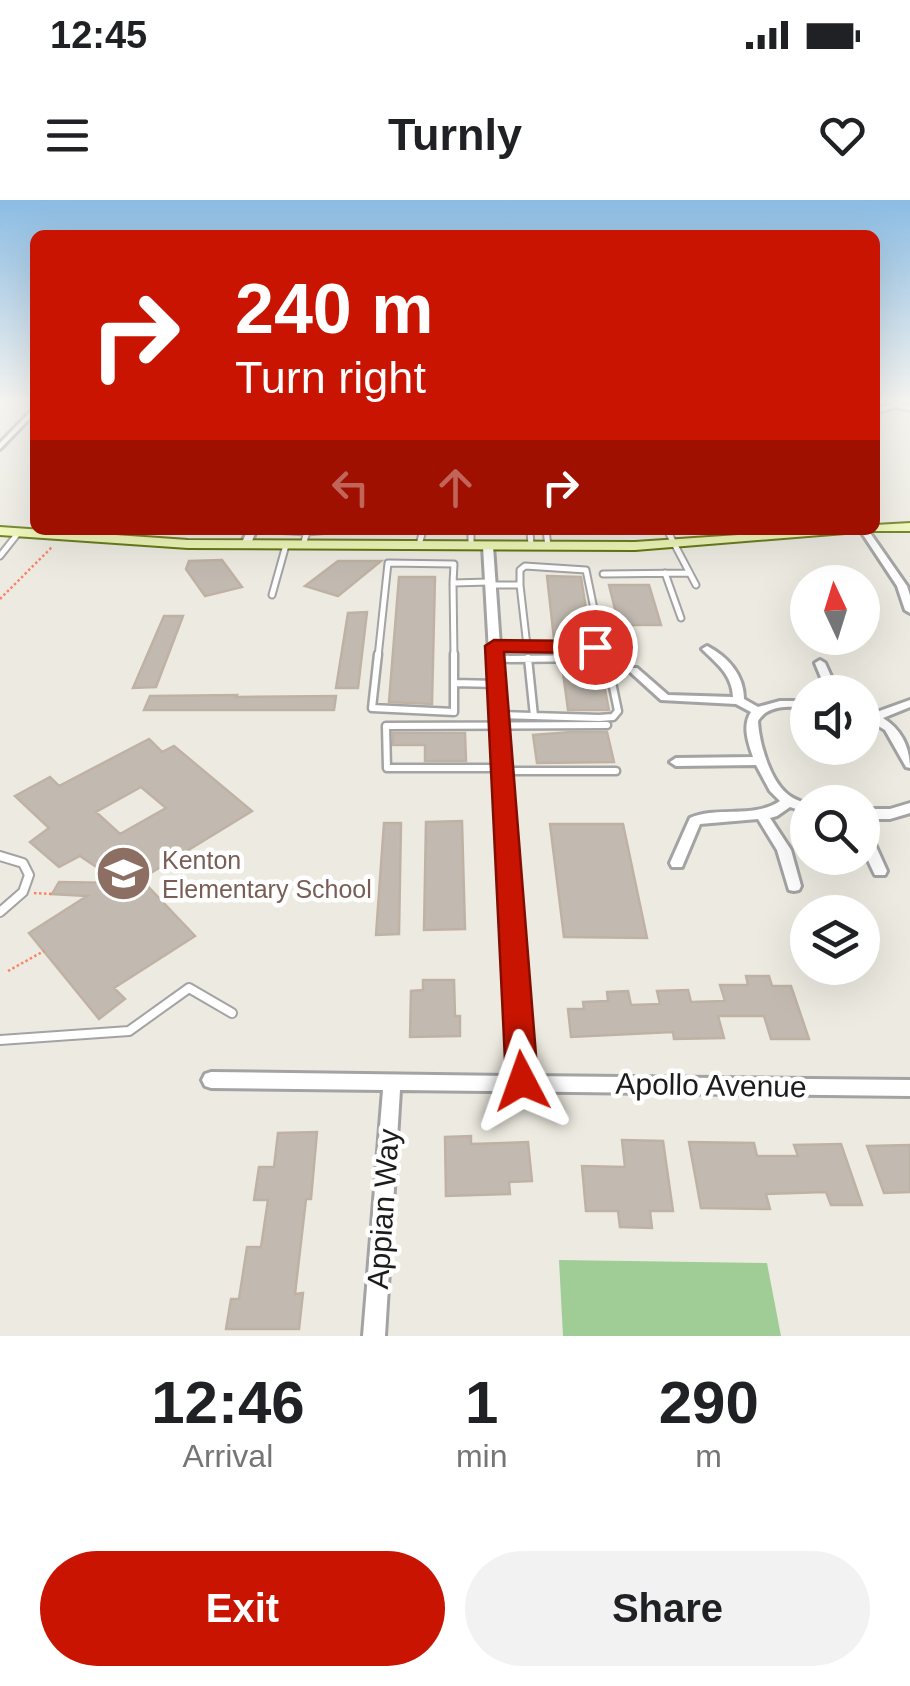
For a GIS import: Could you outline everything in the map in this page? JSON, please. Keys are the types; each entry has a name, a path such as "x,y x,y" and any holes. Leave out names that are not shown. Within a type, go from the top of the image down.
{"street":[{"path":"880,529 910,527"},
{"path":"0,531 30,533"},
{"path":"53,535 246,544 286,544 305,538 419,545 548,546 672,545 800,535"},
{"path":"246,544 250,535"},
{"path":"867,535 902,586 910,610"},
{"path":"488,546 522,1081"},
{"path":"707,649 738,682 738,701"},
{"path":"820,663 825,675"},
{"path":"633,670 666,698 738,701 758,711"},
{"path":"880,715 910,703"},
{"path":"677,863 695,822 702,818 762,815 789,801 772,785 749,729 750,718 758,711 790,705"},
{"path":"880,720 890,728 909,759"},
{"path":"676,762 762,761"},
{"path":"880,814 910,808"},
{"path":"762,815 784,850 794,886"},
{"name":"Apollo Avenue","path":"211,1080 910,1088"},
{"name":"Appian Way","path":"374,1336 392,1082"}],"lane":[{"path":"0,556 19,532"},
{"path":"419,545 422,535"},
{"path":"471,535 471,546"},
{"path":"530,535 531,546"},
{"path":"547,535 548,546"},
{"path":"668,535 696,586"},
{"path":"272,595 286,544"},
{"path":"388,563 454,564 453,583 454,712 372,708 388,563"},
{"path":"495,652 527,646 595,647 601,642 586,570 525,566 520,570 527,646"},
{"path":"603,574 689,572"},
{"path":"665,573 681,618"},
{"path":"453,583 520,585"},
{"path":"495,652 528,658 603,658 608,663 618,711 599,718 534,716 388,725 385,767 616,771"},
{"path":"528,658 534,716"},
{"path":"454,683 496,684"},
{"path":"498,719 607,726"},
{"path":"0,856 23,863 29,875 23,892 0,912"},
{"path":"0,1040 129,1031 188,988 232,1013"}],"path":[{"path":"0,598 64,536"},
{"path":"23,892 52,894"},
{"path":"8,971 44,951"}],"green space":[{"path":"559,1260 767,1263 781,1336 563,1336"}],"building":[{"path":"222,560 242,587 205,596 186,569 189,561"},
{"path":"338,561 381,561 338,596 305,586"},
{"path":"547,576 581,577 591,641 554,639"},
{"path":"399,577 435,577 432,704 389,702"},
{"path":"609,585 649,585 661,625 619,625"},
{"path":"367,612 358,688 336,688 348,613"},
{"path":"164,616 183,616 156,687 133,688"},
{"path":"562,665 600,665 609,710 568,710"},
{"path":"150,696 336,696 334,710 144,710"},
{"path":"607,732 614,762 537,763 533,735"},
{"path":"393,733 465,733 466,761 425,761 425,745 393,745"},
{"name":"Kenton Elementary School","path":"149,739 162,752 174,746 252,811 141,879 195,936 114,988 125,999 99,1019 29,933 87,896 52,894 59,882 120,883 80,856 59,867 30,842 49,828 15,796 50,777 59,786","holes":["141,787 166,808 120,834 96,812"]},
{"path":"462,821 465,929 424,930 426,822"},
{"path":"384,823 401,823 399,934 376,935"},
{"path":"550,824 623,824 647,938 564,937"},
{"path":"746,976 769,976 772,986 791,986 809,1039 771,1039 764,1016 718,1016 724,1038 674,1039 673,1032 571,1037 568,1009 584,1009 583,1002 608,1001 607,992 628,991 631,1005 660,1004 657,991 688,990 691,1002 725,1001 720,985 748,985"},
{"path":"423,980 454,980 460,1036 410,1037 411,991 423,990"},
{"path":"317,1132 311,1199 306,1199 295,1294 303,1293 299,1329 226,1329 231,1299 239,1299 247,1247 261,1247 268,1200 254,1200 259,1167 274,1167 278,1133"},
{"path":"471,1136 471,1144 528,1142 532,1181 509,1182 510,1194 446,1196 445,1137"},
{"path":"622,1140 663,1141 673,1211 650,1211 652,1228 620,1227 618,1211 586,1211 582,1166 625,1167"},
{"path":"689,1142 754,1143 757,1156 798,1156 794,1145 841,1144 862,1205 831,1205 826,1192 766,1194 770,1209 701,1208"},
{"path":"910,1145 910,1192 884,1193 867,1146"}],"place":[{"name":"Kenton Elementary School","path":"123,874"}],"route":[{"path":"522,1081 494,646 595,647"}]}
